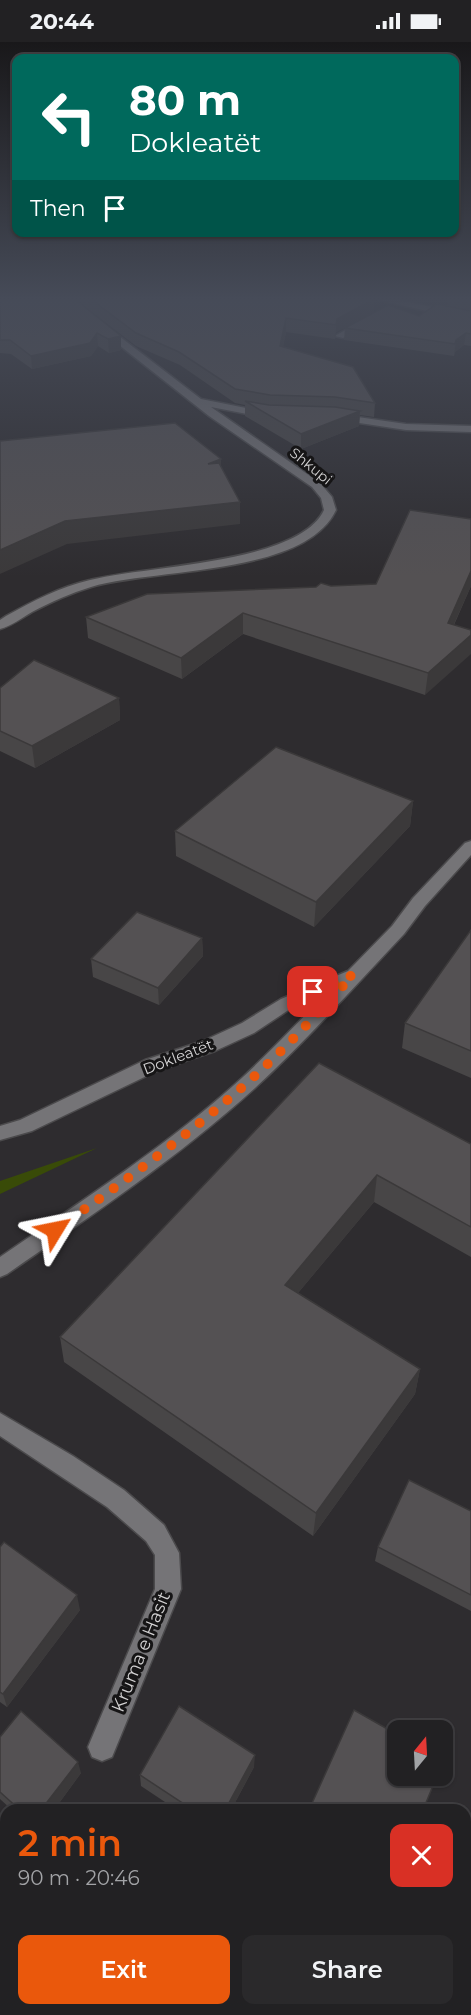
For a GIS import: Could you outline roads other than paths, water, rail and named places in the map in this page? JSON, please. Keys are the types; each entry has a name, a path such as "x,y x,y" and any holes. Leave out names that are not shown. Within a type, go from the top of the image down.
{"street":[{"name":"Shkupi","path":"0,625 32,606 91,583 127,574 229,561 262,554 292,545 313,533 324,522 330,510 326,497 316,485 185,392"},
{"path":"196,401 278,416"},
{"path":"325,417 354,418 406,427 471,429"},
{"path":"445,429 471,418"},
{"path":"0,1268 92,1205 191,1130 256,1074 298,1034 398,930 419,902 471,846"},
{"name":"Dokleatët","path":"0,1133 25,1126 152,1065 209,1046 248,1028 287,1003 353,975"},
{"name":"Kruma e Hasit","path":"0,1424 119,1501 154,1532 165,1548 170,1566 168,1589 102,1747"}]}
